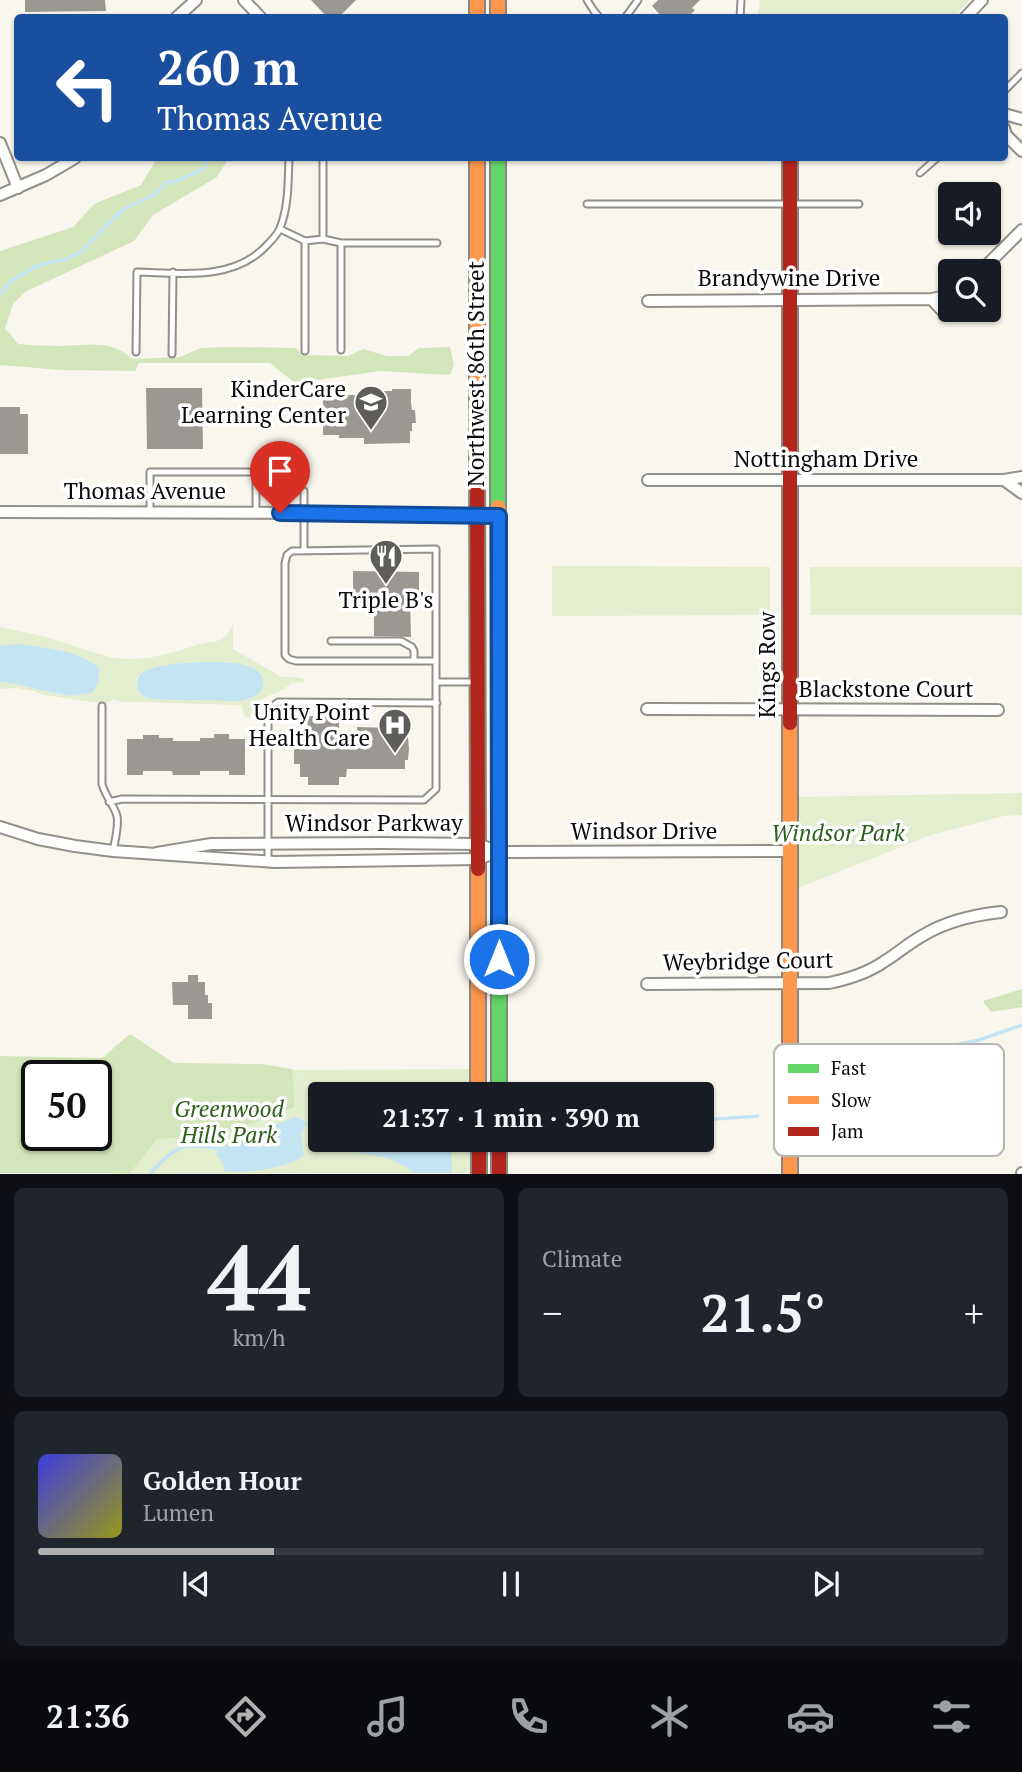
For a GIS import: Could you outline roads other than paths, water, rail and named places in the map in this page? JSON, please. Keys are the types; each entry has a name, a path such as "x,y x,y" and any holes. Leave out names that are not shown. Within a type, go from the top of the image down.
{"main road":[{"name":"Northwest 86th Street","path":"477,161 478,1082"},
{"name":"Northwest 86th Street","path":"498,161 499,1082"},
{"name":"Kings Row","path":"790,161 790,1044"},
{"path":"478,1152 479,1174"},
{"path":"499,1152 499,1174"},
{"name":"Kings Row","path":"790,1156 790,1174"}],"street":[{"path":"180,14 196,0"},
{"path":"244,0 257,14"},
{"path":"969,14 982,0"},
{"path":"1008,137 1022,151"},
{"path":"0,143 18,188"},
{"path":"0,195 47,175 70,161"},
{"path":"993,259 1022,230"},
{"name":"Brandywine Drive","path":"648,301 938,298"},
{"name":"Brandywine Drive","path":"932,299 938,308"},
{"name":"Nottingham Drive","path":"648,480 1004,480 1022,477"},
{"path":"1004,480 1022,493"},
{"name":"Thomas Avenue","path":"0,512 499,516"},
{"name":"Blackstone Court","path":"647,709 998,710"},
{"name":"Windsor Parkway","path":"0,827 38,839 113,851 268,861 498,852"},
{"name":"Windsor Parkway","path":"157,853 211,844 381,843 478,852"},
{"name":"Windsor Drive","path":"498,852 789,851"},
{"name":"Weybridge Court","path":"647,984 829,983 866,972 940,926 1001,912"}],"lane":[{"path":"1008,87 1022,74"},
{"path":"136,352 138,272 204,273 224,270 243,263 265,247 280,229 287,195 289,161"},
{"path":"323,161 323,239"},
{"path":"920,173 934,161"},
{"path":"587,204 859,204"},
{"path":"280,229 306,241 323,239 341,243 437,243"},
{"path":"305,351 306,241"},
{"path":"341,243 341,350"},
{"path":"172,354 173,272"},
{"path":"150,513 150,472 256,472 256,513"},
{"path":"304,491 304,550"},
{"path":"109,802 122,799 424,800 436,789 437,703 436,550 292,551 287,555 285,563 285,655 289,659 436,661"},
{"path":"331,641 401,641 412,647 414,661"},
{"path":"436,682 477,682"},
{"path":"268,861 269,711 273,705 278,702 437,703"},
{"path":"102,706 102,784 117,817 113,851"}],"water":[{"path":"18,644 80,656 98,667 96,687 92,693 69,696 0,681 0,646"},
{"path":"209,662 251,667 262,677 261,690 248,699 229,701 149,699 137,688 140,675 156,667"},
{"path":"295,1117 307,1122 301,1134 304,1155 298,1160 266,1169 225,1171 222,1161 216,1155 218,1149"},
{"path":"358,1152 451,1152 452,1173 415,1173 390,1159"}],"waterway":[{"path":"0,294 13,280 36,266 66,259 81,252 127,207 152,196 168,182 177,181 203,169 207,161"},
{"path":"960,1044 1022,1025"},
{"path":"714,1119 758,1116"},
{"path":"150,1174 176,1150 187,1146 222,1149"}],"place":[{"name":"KinderCare Learning Center","path":"371,432"},
{"name":"Triple B's","path":"386,586"},
{"name":"Unity Point Health Care","path":"395,755"}],"park label":[{"name":"Windsor Park","path":"838,833"},
{"name":"Greenwood Hills Park","path":"229,1122"}]}
